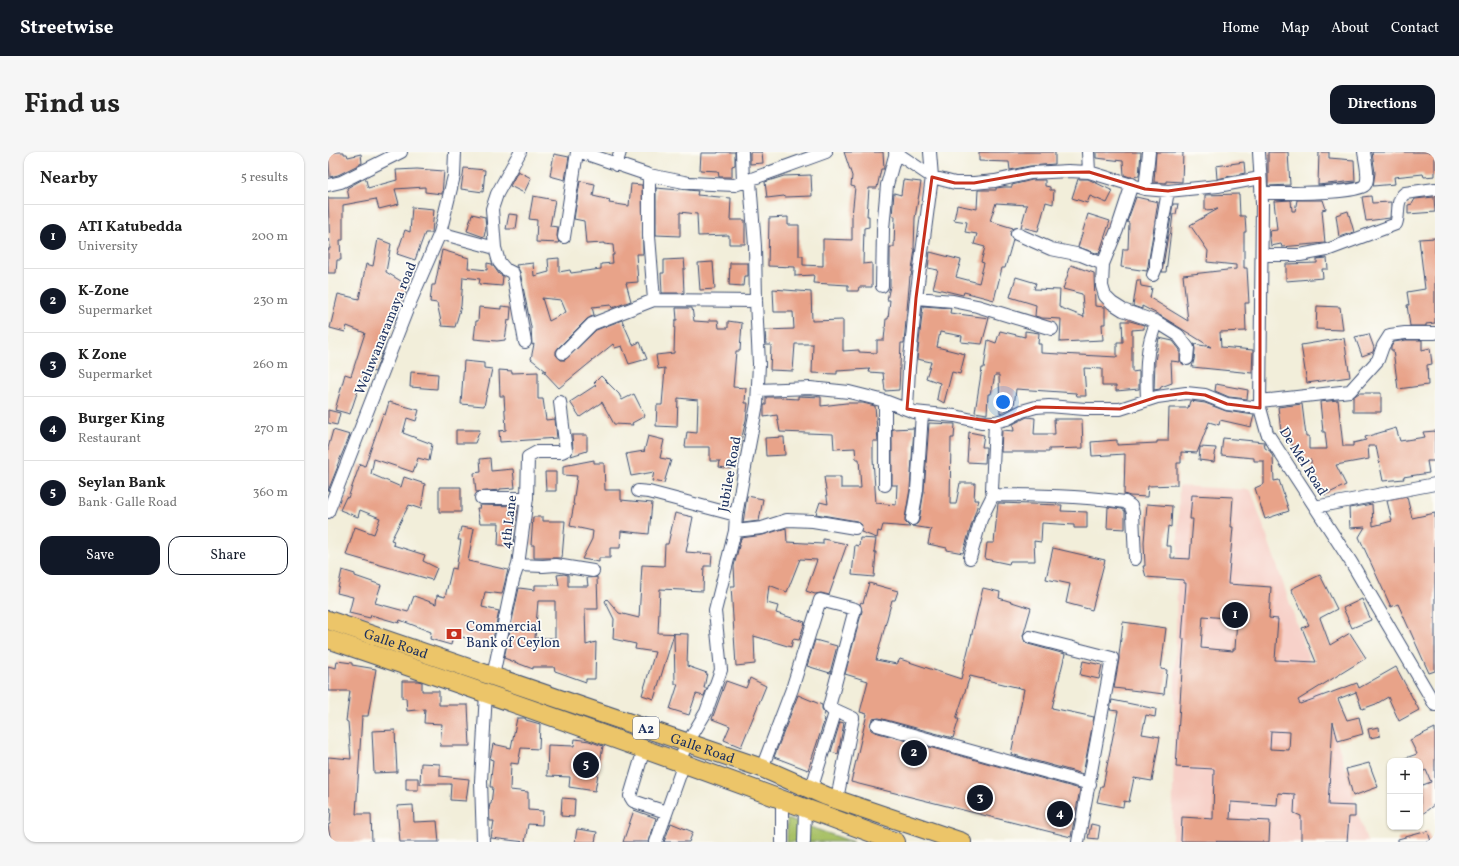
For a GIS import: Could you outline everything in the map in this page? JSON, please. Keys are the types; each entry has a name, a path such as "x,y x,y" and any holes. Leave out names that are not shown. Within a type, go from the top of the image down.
{"highway":[{"name":"Galle Road","path":"328,620 688,742 762,768 825,795 962,842"},
{"name":"Galle Road","path":"328,639 681,762 896,842"},
{"path":"812,810 825,795"}],"street":[{"path":"328,185 341,182 401,152"},
{"name":"Weluwanaramaya road","path":"328,512 408,307 440,233 454,176 455,152"},
{"path":"520,152 497,194 492,209 495,248 499,262 505,269 513,273 525,342"},
{"path":"564,237 577,152"},
{"path":"581,152 649,175 689,183 735,185 826,152"},
{"path":"616,165 620,152"},
{"name":"Jubilee Road","path":"656,842 688,742 706,712 721,670 715,611 735,531 736,515 757,404 759,364 755,246 742,152"},
{"path":"882,286 883,229 887,185 895,152 932,177 955,183 995,181 1032,173 1068,171 1089,172 1145,189 1168,191 1218,186 1260,178"},
{"path":"907,410 909,368 916,298 932,177 930,152"},
{"path":"1088,152 1089,172"},
{"path":"1145,189 1149,152"},
{"name":"De Mel Road","path":"1259,152 1262,255 1260,405 1268,433 1352,562 1435,705"},
{"path":"1261,193 1339,191 1362,188 1367,180 1364,152"},
{"path":"649,175 649,236 654,300"},
{"path":"1132,184 1117,230 1103,264 1102,286 1105,296 1108,300 1123,310 1157,322 1178,335 1188,348 1187,359"},
{"path":"1262,255 1300,254 1327,250 1361,236 1386,229 1396,224 1398,220 1398,203 1405,193 1435,188"},
{"path":"1153,275 1156,268 1156,260 1168,191"},
{"path":"440,233 495,248"},
{"path":"1017,234 1051,249 1081,255 1103,264"},
{"path":"916,298 953,301 977,306 1052,329"},
{"path":"562,353 592,324 654,300 756,301"},
{"path":"1147,400 1149,348 1151,333 1157,322"},
{"path":"758,390 810,388 849,392 885,401 907,410 955,416 981,422 995,422 1007,419 1022,411 1036,407 1048,406 1085,409 1120,409 1157,397 1186,393 1205,395 1227,404 1260,405 1350,391 1378,360 1383,346 1390,335 1405,333 1435,333"},
{"path":"885,401 885,484"},
{"name":"4th Lane","path":"493,676 513,580 518,565 527,498 528,457 537,452 562,452 566,450 560,402"},
{"path":"912,519 917,490 922,413"},
{"path":"970,558 981,519 993,495 995,422"},
{"path":"1315,507 1435,484"},
{"path":"638,491 649,492 736,515"},
{"path":"993,495 1011,494 1072,496 1125,502 1131,506 1133,513 1135,558"},
{"path":"481,498 527,498"},
{"path":"735,531 762,528 787,520 813,521 855,528"},
{"path":"518,565 556,566 593,571"},
{"path":"762,768 792,689 820,600 856,608 829,707"},
{"path":"1030,637 1112,658 1090,784 1078,842"},
{"path":"483,842 481,781 486,693"},
{"path":"825,795 835,713 829,707"},
{"path":"825,795 853,718 829,707"},
{"path":"877,725 1090,784"},
{"path":"644,749 630,796 633,801 666,812"},
{"path":"782,799 782,842"},
{"path":"804,842 812,810"}],"highlighted area":[{"path":"1089,172 1145,189 1168,191 1260,178 1260,408 1227,404 1205,395 1186,393 1157,397 1120,409 1036,407 995,422 907,409 916,298 932,177 955,183 974,183 1031,173"}],"shaded area":[{"path":"1179,486 1251,490 1337,741 1367,842 1172,842"}],"green space":[{"path":"787,819 853,842 787,842"}],"building":[{"path":"328,152 344,152 344,154 347,154 348,157 361,154 362,163 338,175 330,177"},
{"path":"735,152 735,165 732,166 732,177 719,177 718,171 700,170 701,153"},
{"path":"750,152 762,152 763,163 750,164"},
{"path":"844,152 883,152 884,169 881,169 877,188 869,188 867,216 869,216 869,227 864,228 863,264 872,263 872,287 859,287 858,291 848,291 848,285 813,283 814,275 795,276 795,267 768,266 769,218 788,217 788,225 799,225 799,256 803,256 803,265 823,266 823,239 852,240 852,216 855,187 851,186 852,176"},
{"path":"979,152 1055,152 1055,164 1030,166 1010,170 1009,162 979,161"},
{"path":"1096,152 1141,152 1139,176 1130,177 1124,175 1123,161 1096,158"},
{"path":"1156,152 1183,152 1182,182 1154,182"},
{"path":"1268,152 1288,152 1290,185 1268,186"},
{"path":"1319,152 1329,152 1329,158 1354,160 1355,181 1318,185"},
{"path":"1372,152 1435,152 1435,176 1424,177 1423,174 1394,177 1395,184 1373,186 1375,173"},
{"path":"554,154 569,157 565,180 550,176"},
{"path":"1244,162 1245,173 1217,179 1216,166"},
{"path":"464,168 485,170 483,192 461,189"},
{"path":"417,169 444,171 442,194 425,192 425,187 395,189 399,204 379,209 376,199 343,205 343,240 340,240 341,260 337,260 336,273 328,273 328,249 330,249 328,198 349,198 347,188 363,179 366,180 368,188 397,180 396,170"},
{"path":"518,171 531,178 524,193 510,186"},
{"path":"811,175 812,196 784,196 767,198 765,182 784,176"},
{"path":"1078,179 1088,179 1113,191 1107,203 1090,196 1087,203 1072,198"},
{"path":"903,180 921,182 915,218 915,249 910,276 904,343 901,343 899,390 885,391 883,373 869,372 870,369 837,371 837,374 812,373 813,344 795,344 793,371 770,370 771,345 766,345 765,330 794,329 793,312 774,312 773,289 811,292 812,321 843,320 843,351 859,350 859,352 877,353 877,340 884,340 886,319 888,319 890,300 887,300 890,286 890,247 894,247 895,216 892,216 894,193 901,195"},
{"path":"1032,180 1045,180 1045,186 1050,187 1050,190 1054,190 1053,204 1046,202 1038,231 1021,227 1027,205 996,203 990,221 1013,228 1010,234 1013,240 1005,268 1002,268 994,300 964,292 963,295 933,288 938,270 928,268 930,252 961,260 956,277 979,283 984,263 981,262 985,247 974,244 977,234 965,232 967,222 954,220 957,205 977,209 978,190 996,190 996,188 1012,187 1012,185"},
{"path":"580,181 595,184 593,196 610,200 609,203 629,206 631,184 642,185 643,254 636,254 638,282 626,283 631,301 612,308 611,305 592,307 594,315 587,319 558,348 556,355 561,360 565,360 596,330 622,320 633,345 640,342 647,359 629,364 622,346 615,348 613,344 559,388 543,371 546,371 531,359 534,344 532,345 531,327 520,272 516,265 533,263 534,276 549,272 548,259 559,258 559,272 570,270 571,273 601,269 601,264 613,263 613,245 604,243 586,244 584,221 574,219","holes":["542,298 561,300 566,312 549,321"]},
{"path":"656,188 698,191 697,195 731,198 730,220 745,220 745,244 729,244 729,235 698,236 697,214 680,212 680,236 656,235"},
{"path":"1239,194 1240,216 1245,216 1246,232 1244,232 1244,268 1247,268 1249,303 1245,303 1246,331 1220,332 1221,347 1253,350 1252,373 1192,367 1195,349 1194,344 1211,347 1142,306 1142,309 1133,306 1137,280 1140,280 1141,286 1152,288 1150,298 1188,321 1183,275 1236,269 1236,265 1207,262 1208,251 1190,225 1218,209 1205,210 1205,195"},
{"path":"533,196 555,200 550,226 558,227 557,236 559,243 536,242 537,220 529,219"},
{"path":"1371,196 1372,203 1391,202 1390,218 1366,221 1362,197"},
{"path":"1136,197 1158,202 1147,271 1121,267 1123,249 1128,249 1129,223 1127,222"},
{"path":"1434,197 1435,212 1408,214 1408,205 1412,204 1415,199"},
{"path":"1291,200 1292,211 1295,211 1297,200 1323,200 1326,209 1322,210 1325,243 1282,247 1281,244 1271,246 1269,231 1277,230 1274,201"},
{"path":"1173,204 1178,204 1176,214 1173,214 1166,272 1162,272"},
{"path":"412,207 434,209 432,233 425,233 415,260 397,254 405,230 410,232"},
{"path":"1348,211 1354,232 1339,237 1336,215"},
{"path":"472,214 485,217 486,228 484,237 467,231"},
{"path":"509,214 518,215 516,229 506,229"},
{"path":"1088,214 1110,221 1099,254 1078,247"},
{"path":"1435,238 1435,323 1426,324 1426,326 1410,326 1407,292 1425,289 1419,239"},
{"path":"378,239 391,244 386,272 409,286 396,310 399,311 395,320 391,319 382,353 375,372 365,369 350,414 335,410 345,374 351,376 365,333 347,326 345,332 330,328 338,294 359,299 366,264 373,266"},
{"path":"442,250 469,258 468,268 487,270 487,263 492,264 499,274 503,276 502,286 479,284 480,279 463,277 461,306 455,327 442,326 437,303 430,302 432,285 435,285"},
{"path":"1327,258 1328,269 1322,269 1323,278 1286,281 1286,264 1317,263 1317,259"},
{"path":"684,259 684,293 662,293 661,273 664,273 664,260"},
{"path":"713,262 715,289 700,290 698,263"},
{"path":"730,263 748,263 748,276 744,276 743,286 729,285"},
{"path":"1071,265 1094,273 1095,306 1105,307 1105,324 1102,324 1103,340 1060,342 1061,319 1035,316 1036,305 1010,297 1016,277 1036,283 1034,289 1060,290 1059,307 1084,317 1082,294 1063,289"},
{"path":"501,306 511,307 510,321 508,320 505,340 497,341 474,339 479,307 501,309"},
{"path":"923,306 951,308 950,313 989,318 982,344 961,342 962,336 940,332 937,347 965,354 960,374 952,372 944,403 937,399 940,383 926,378 931,362 917,359"},
{"path":"1317,306 1340,307 1343,330 1316,329"},
{"path":"676,308 692,308 694,321 709,322 709,320 718,320 719,328 728,328 728,321 742,323 740,351 736,351 733,387 746,388 745,403 748,403 746,420 737,458 733,457 731,469 719,467 720,461 710,461 710,447 685,447 687,432 697,433 698,400 678,398 677,427 656,426 657,405 662,405 665,368 658,369 656,355 674,353 675,320 677,320"},
{"path":"1122,321 1130,321 1144,325 1144,329 1132,330 1132,372 1139,371 1139,389 1116,391 1116,386 1102,386 1102,369 1084,368 1086,396 1077,396 1076,393 1016,389 1014,407 1000,413 999,375 995,375 991,394 988,394 987,414 975,412 988,340 996,343 1000,331 1025,337 1025,331 1039,333 1038,344 1041,344 1041,353 1117,357 1117,342 1123,342"},
{"path":"1369,334 1374,348 1373,352 1362,356 1355,337"},
{"path":"1159,338 1173,341 1180,350 1180,362 1171,361 1172,383 1161,387 1160,389 1154,390 1155,361"},
{"path":"1344,338 1350,377 1307,383 1301,345"},
{"path":"1422,340 1422,350 1430,348 1432,364 1427,365 1428,385 1398,389 1393,350 1391,350 1391,347 1394,342"},
{"path":"464,361 484,363 484,368 492,369 484,406 461,404"},
{"path":"499,370 512,371 512,373 538,372 538,399 543,399 546,420 555,419 557,438 500,442 499,431 506,430 504,396 500,396"},
{"path":"411,372 438,374 437,389 410,387"},
{"path":"601,376 619,394 622,400 634,394 645,416 632,423 633,425 614,424 602,402 580,417 570,402 596,385 594,383"},
{"path":"1216,384 1248,390 1247,399 1229,397 1215,391"},
{"path":"1359,393 1381,393 1381,412 1353,412 1353,397"},
{"path":"798,396 821,397 821,406 846,403 863,403 875,406 878,441 873,441 876,503 896,505 897,485 892,485 892,429 914,428 910,489 905,518 905,522 910,527 883,525 881,532 878,531 877,538 861,532 862,525 857,521 816,514 820,502 828,504 824,477 841,477 841,488 861,488 859,459 856,459 855,448 834,449 833,434 780,432 777,415 764,417 766,397 798,399"},
{"path":"1338,400 1343,446 1353,446 1353,443 1366,440 1365,437 1396,428 1400,441 1425,437 1423,432 1435,431 1435,461 1427,461 1429,473 1403,477 1404,479 1383,481 1376,446 1368,446 1369,459 1336,465 1346,485 1325,495 1311,467 1311,460 1303,460 1289,440 1290,437 1281,432 1278,407 1302,404 1306,436 1309,436 1309,449 1327,449 1325,432 1323,432 1320,402"},
{"path":"1190,401 1205,403 1226,411 1254,415 1251,427 1220,420 1219,425 1209,422 1197,453 1181,452 1181,463 1177,463 1177,485 1148,486 1147,497 1130,496 1124,494 1125,454 1092,456 1091,442 1117,440 1117,445 1168,441 1169,408 1188,408"},
{"path":"389,402 419,410 416,421 407,418 403,433 432,444 429,461 418,458 413,472 374,459 371,474 401,487 404,477 425,484 421,509 409,505 391,540 394,541 393,545 425,555 423,561 437,568 432,580 346,555 355,527 374,534 380,518 360,510 358,517 340,510 346,497 348,498 360,464 365,466 383,414 385,415"},
{"path":"328,410 340,413 337,425 328,423"},
{"path":"1027,417 1035,418 1034,434 1055,434 1054,419 1082,419 1083,448 1049,449 1049,452 1001,452 1002,430 1014,431 1013,424"},
{"path":"929,423 955,424 954,438 951,438 950,504 956,504 960,483 975,483 974,500 979,500 963,553 928,544 931,529 912,526 917,524 919,521 924,491"},
{"path":"333,430 350,435 328,491 328,448"},
{"path":"456,430 480,430 475,443 456,443"},
{"path":"969,432 984,435 982,447 986,447 985,463 967,462"},
{"path":"572,435 587,435 587,451 571,456 573,450"},
{"path":"648,436 664,440 660,458 671,460 664,483 652,481 654,472 631,476 626,454 644,452"},
{"path":"784,437 785,455 766,456 765,438"},
{"path":"1223,438 1264,442 1265,448 1270,451 1273,457 1274,481 1279,480 1289,511 1265,519 1255,488 1264,484 1264,461 1254,461 1254,458 1221,455"},
{"path":"1200,447 1216,448 1214,462 1199,460"},
{"path":"490,458 491,471 513,469 515,488 476,492 474,473 481,472 480,459"},
{"path":"594,460 594,463 604,463 605,490 621,490 621,500 652,503 649,534 621,531 620,548 610,548 610,558 599,558 599,562 582,559 592,539 593,531 570,526 577,476 563,475 563,466"},
{"path":"545,472 556,472 556,491 546,491"},
{"path":"439,487 461,487 461,512 439,512"},
{"path":"1192,495 1233,497 1231,527 1233,527 1228,584 1271,587 1269,618 1278,619 1275,660 1316,662 1302,628 1309,625 1291,589 1320,575 1337,609 1320,618 1330,645 1350,633 1366,658 1298,700 1300,704 1357,683 1359,688 1396,667 1419,710 1399,721 1388,697 1376,704 1362,709 1356,692 1338,699 1347,720 1359,717 1363,734 1338,741 1333,722 1328,805 1355,806 1355,817 1349,817 1347,842 1301,842 1301,816 1294,813 1295,794 1278,793 1277,805 1231,802 1230,819 1270,821 1269,842 1181,841 1182,817 1213,819 1214,769 1176,767 1186,583 1184,583 1184,580 1146,577 1143,566 1145,566 1144,542 1147,504 1172,506 1171,527 1168,526 1166,546 1171,546 1171,558 1190,559 1193,519 1190,519","holes":["1203,616 1237,619 1235,649 1233,649 1233,651 1201,648","1271,731 1290,732 1289,750 1270,749"]},
{"path":"747,496 763,499 759,521 743,523"},
{"path":"1407,497 1412,518 1435,513 1435,671 1429,673 1398,604 1391,607 1359,537 1365,527 1350,528 1349,508 1372,504 1373,526 1392,521 1387,501"},
{"path":"998,503 1062,505 1061,511 1087,512 1087,528 1074,528 1074,525 1042,523 1041,542 1034,541 1035,561 1010,561 1009,564 985,559 987,543 994,543"},
{"path":"479,505 518,506 513,546 498,545 499,523 480,523 477,508 480,508"},
{"path":"1108,507 1122,509 1125,511 1125,529 1107,528"},
{"path":"675,513 693,517 686,552 712,554 711,566 704,566 703,591 660,589 658,633 688,634 687,666 707,673 704,688 707,688 704,696 696,694 689,715 670,709 678,684 675,684 674,634 654,699 642,695 655,652 635,649 636,644 613,639 614,619 605,601 607,599 619,613 639,618 642,565 664,566 665,544 668,544"},
{"path":"533,517 543,517 543,521 565,521 562,558 534,558 534,545 531,545"},
{"path":"461,527 474,529 468,561 508,570 502,594 485,592 482,607 499,611 492,644 453,635 451,645 430,639 431,632 400,620 399,623 371,615 370,618 349,613 353,597 337,593 342,570 381,585 375,603 408,612 414,596 436,604 437,595 445,597 452,568 456,569 461,540 458,540"},
{"path":"786,528 787,542 823,544 823,539 847,544 829,595 821,593 815,594 806,591 817,560 800,559 787,592 769,585 767,603 778,606 776,613 805,622 799,640 793,639 791,647 754,636 755,664 736,666 731,586 735,586 734,566 741,538 763,535"},
{"path":"860,538 876,539 874,552 876,552 874,577 852,575 855,545 859,546"},
{"path":"1053,548 1105,560 1092,610 1066,603 1070,584 1046,579"},
{"path":"557,575 568,575 568,586 588,586 587,578 597,577 598,609 585,609 586,645 596,642 595,679 586,679 586,682 555,671 554,667 533,667 533,669 504,658 519,588 535,590 535,585 559,585","holes":["538,601 555,601 555,638 535,638"]},
{"path":"869,583 898,591 895,600 892,600 876,660 897,664 900,659 961,679 983,588 1000,592 999,598 1031,608 1023,636 1025,642 1065,654 1052,708 1094,717 1083,774 1011,754 1024,689 970,676 956,719 959,719 953,738 879,718 872,719 870,726 871,730 875,732 1080,789 1071,837 851,782 867,714 860,712 868,681 845,674 862,611 860,604 861,602 863,603"},
{"path":"1362,599 1371,620 1352,628 1343,608"},
{"path":"1123,622 1166,628 1161,669 1167,670 1164,694 1114,688"},
{"path":"815,640 837,646 830,673 807,666"},
{"path":"337,661 376,669 368,716 362,716 356,814 371,814 372,842 331,842 328,825 330,824 331,808 328,808 328,757 351,759 348,722 346,721 350,691 328,691 328,666 336,668"},
{"path":"1083,661 1102,665 1099,679 1080,675"},
{"path":"750,678 766,686 741,747 724,740 730,726 712,719 726,681 746,688"},
{"path":"402,681 422,682 422,691 439,691 439,705 468,705 470,746 440,746 442,724 424,723 425,709 407,711 406,698 402,698"},
{"path":"798,695 822,705 822,709 825,713 823,718 825,719 808,770 774,757"},
{"path":"1112,700 1156,709 1155,717 1146,715 1142,734 1160,737 1152,781 1134,778 1129,802 1124,801 1123,807 1097,802 1101,786 1103,786 1118,711 1110,710"},
{"path":"517,718 525,718 526,720 540,724 539,749 521,748 518,764 511,763 510,790 528,792 528,810 543,811 542,825 528,824 525,842 491,838 494,821 490,821 489,809 493,787 490,787 493,760 490,759 493,744 511,748"},
{"path":"840,722 844,723 838,754 831,752"},
{"path":"1379,727 1380,736 1370,738 1368,729"},
{"path":"1435,728 1435,804 1423,814 1423,785 1431,782 1426,770 1423,772 1423,758 1406,758 1417,754 1410,740"},
{"path":"395,730 397,772 374,773 372,731"},
{"path":"575,739 589,741 603,746 595,791 569,787 570,777 547,776 548,745 574,746"},
{"path":"421,763 440,764 440,776 469,779 466,801 450,800 451,784 420,784"},
{"path":"1369,763 1378,787 1353,796 1346,769"},
{"path":"406,778 418,778 418,790 406,790"},
{"path":"562,798 575,799 574,817 561,816"},
{"path":"413,805 414,822 437,821 439,842 400,842 397,806"},
{"path":"634,810 656,818 649,842 623,842"},
{"path":"671,823 693,832 689,842 664,842"},
{"path":"1091,824 1100,826 1098,839 1088,838"},
{"path":"577,829 597,832 595,842 575,842"},
{"path":"1428,831 1431,842 1398,842 1398,839"}],"place":[{"name":"ATI Katubedda","path":"1235,615"},
{"name":"Commercial Bank of Ceylon","path":"454,634"},
{"name":"K-Zone","path":"914,753"},
{"name":"Seylan Bank","path":"586,765"},
{"name":"K Zone","path":"980,798"},
{"name":"Burger King","path":"1060,814"}]}
